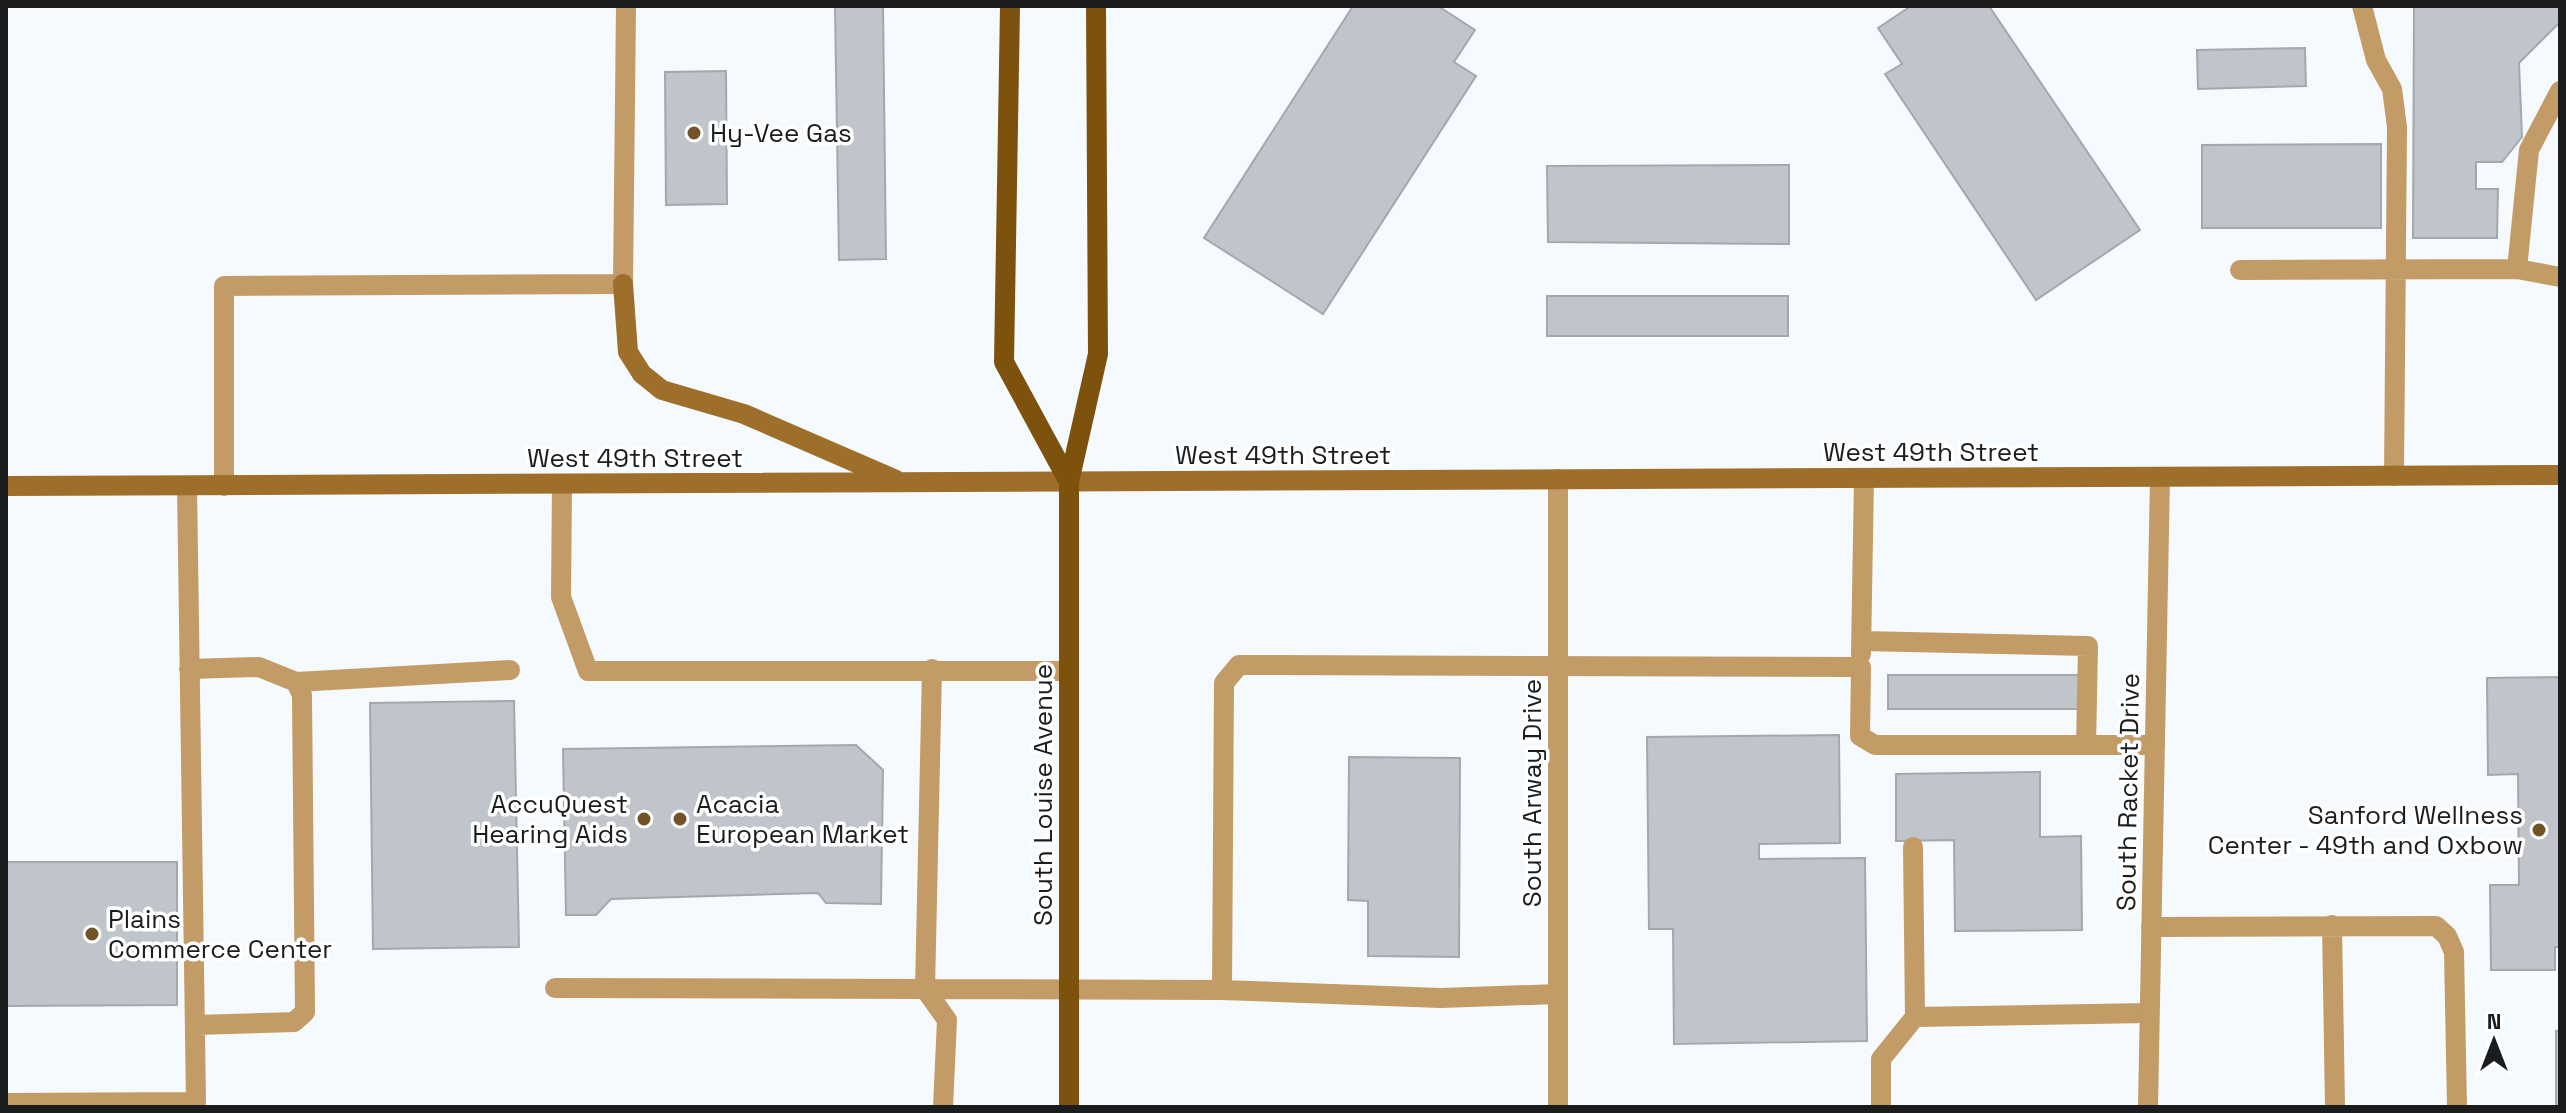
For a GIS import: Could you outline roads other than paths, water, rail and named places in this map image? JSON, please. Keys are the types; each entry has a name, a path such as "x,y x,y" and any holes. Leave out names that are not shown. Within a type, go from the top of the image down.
{"main road":[{"name":"South Louise Avenue","path":"1010,6 1004,362 1069,482"},
{"name":"South Louise Avenue","path":"1069,1107 1069,482 1098,354 1096,6"},
{"path":"623,284 628,352 642,374 662,390 744,414 903,483"},
{"name":"West 49th Street","path":"6,486 2560,475"}],"street":[{"path":"224,486 224,286 623,284 626,6"},
{"path":"2362,6 2376,60 2392,89 2397,127 2394,476"},
{"path":"2517,269 2529,150 2560,91"},
{"path":"2240,270 2397,272 2517,269 2560,277"},
{"name":"South Racket Drive","path":"2148,1107 2160,477"},
{"path":"1864,478 1860,736 1875,745 2155,745"},
{"name":"South Arway Drive","path":"1558,479 1558,1107"},
{"path":"562,484 561,597 588,671 1069,671"},
{"path":"6,1103 196,1102 187,486"},
{"path":"1862,641 2088,646 2086,745"},
{"path":"1222,990 1224,683 1239,665 1861,667"},
{"path":"189,669 259,667 296,682 510,670"},
{"path":"932,669 925,989 947,1020 943,1107"},
{"path":"195,1025 294,1022 305,1012 302,695 296,682"},
{"path":"1881,1107 1881,1059 1915,1017 1913,847"},
{"path":"2151,927 2426,923 2436,926 2447,936 2454,952 2457,1107"},
{"path":"2332,925 2335,1107"},
{"path":"555,988 1069,987 1441,998 1558,994"},
{"path":"1915,1017 2149,1013"}],"place":[{"name":"Hy-Vee Gas","path":"694,133"},
{"name":"AccuQuest Hearing Aids","path":"644,819"},
{"name":"Acacia European Market","path":"680,819"},
{"name":"Sanford Wellness Center - 49th and Oxbow","path":"2539,830"},
{"name":"Plains Commerce Center","path":"92,934"}]}
